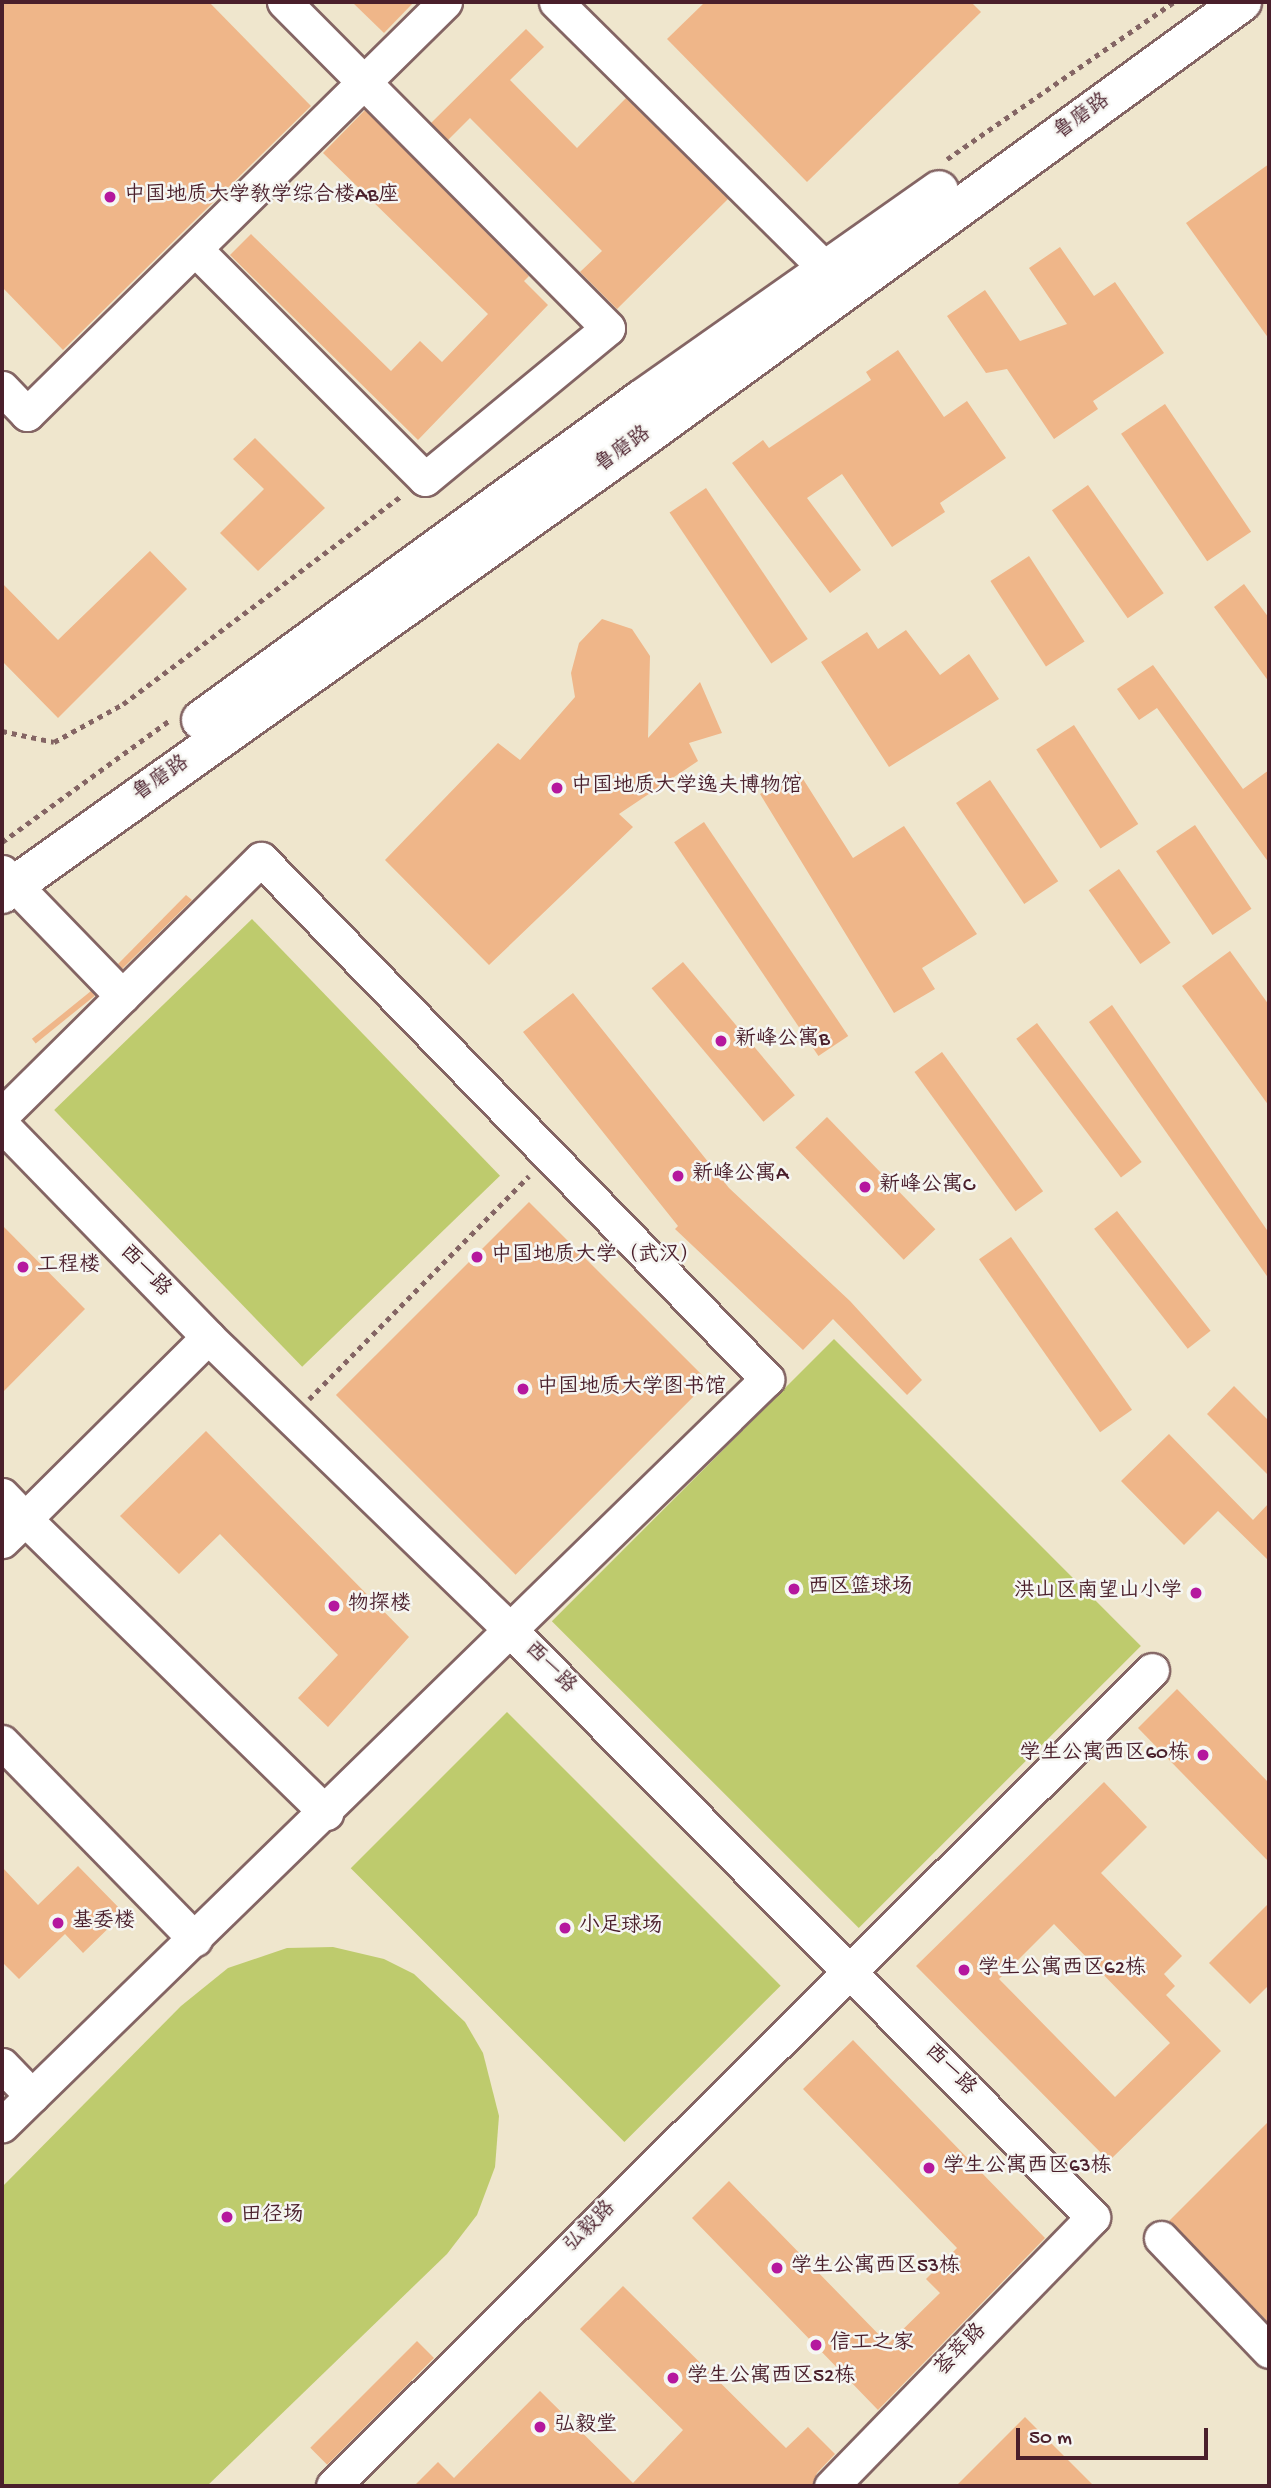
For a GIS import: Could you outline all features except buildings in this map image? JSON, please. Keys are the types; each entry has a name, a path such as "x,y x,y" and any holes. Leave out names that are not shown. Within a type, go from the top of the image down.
{"main road":[{"name":"鲁磨路","path":"5,879 827,269 1208,2"},
{"name":"鲁磨路","path":"5,879 625,451 1242,2"}],"street":[{"path":"195,249 425,479 608,328 284,2"},
{"path":"2,388 27,414 445,2"},
{"path":"556,2 827,269"},
{"path":"2,1115 261,859 766,1379 326,1813 2,2125"},
{"path":"5,879 122,996"},
{"name":"西一路","path":"2,1125 208,1338 511,1631 1093,2217"},
{"path":"13,1530 208,1338"},
{"path":"2,1495 13,1530 326,1813"},
{"name":"弘毅路","path":"333,2486 1152,1670"},
{"path":"2,1742 195,1939"},
{"path":"2,2065 32,2096"},
{"name":"荟萃路","path":"831,2486 1093,2217"},
{"path":"1161,2238 1269,2351"}],"path":[{"path":"2,731 54,742 123,704 425,479"},
{"path":"291,1417 549,1156"}],"green space":[{"path":"252,919 500,1176 302,1367 54,1110"},
{"path":"834,1339 1141,1646 859,1928 552,1621"},
{"name":"小足球场","path":"507,1712 781,1986 624,2142 351,1868"},
{"path":"333,1947 384,1959 414,1974 465,2022 483,2053 499,2116 495,2167 477,2215 447,2254 207,2486 2,2486 2,2187 181,2006 228,1968 287,1948"}],"place":[{"name":"中国地质大学教学综合楼AB座","path":"110,197"},
{"name":"中国地质大学逸夫博物馆","path":"557,788"},
{"name":"新峰公寓B","path":"721,1041"},
{"name":"新峰公寓A","path":"678,1176"},
{"name":"新峰公寓C","path":"865,1187"},
{"name":"中国地质大学（武汉）","path":"477,1257"},
{"name":"工程楼","path":"23,1267"},
{"name":"中国地质大学图书馆","path":"523,1389"},
{"name":"西区篮球场","path":"794,1589"},
{"name":"洪山区南望山小学","path":"1196,1593"},
{"name":"物探楼","path":"334,1606"},
{"name":"学生公寓西区60栋","path":"1203,1755"},
{"name":"基委楼","path":"58,1923"},
{"name":"小足球场","path":"565,1928"},
{"name":"学生公寓西区62栋","path":"964,1970"},
{"name":"学生公寓西区63栋","path":"929,2168"},
{"name":"田径场","path":"227,2217"},
{"name":"学生公寓西区53栋","path":"777,2268"},
{"name":"信工之家","path":"816,2345"},
{"name":"学生公寓西区52栋","path":"673,2378"},
{"name":"弘毅堂","path":"540,2427"}]}
